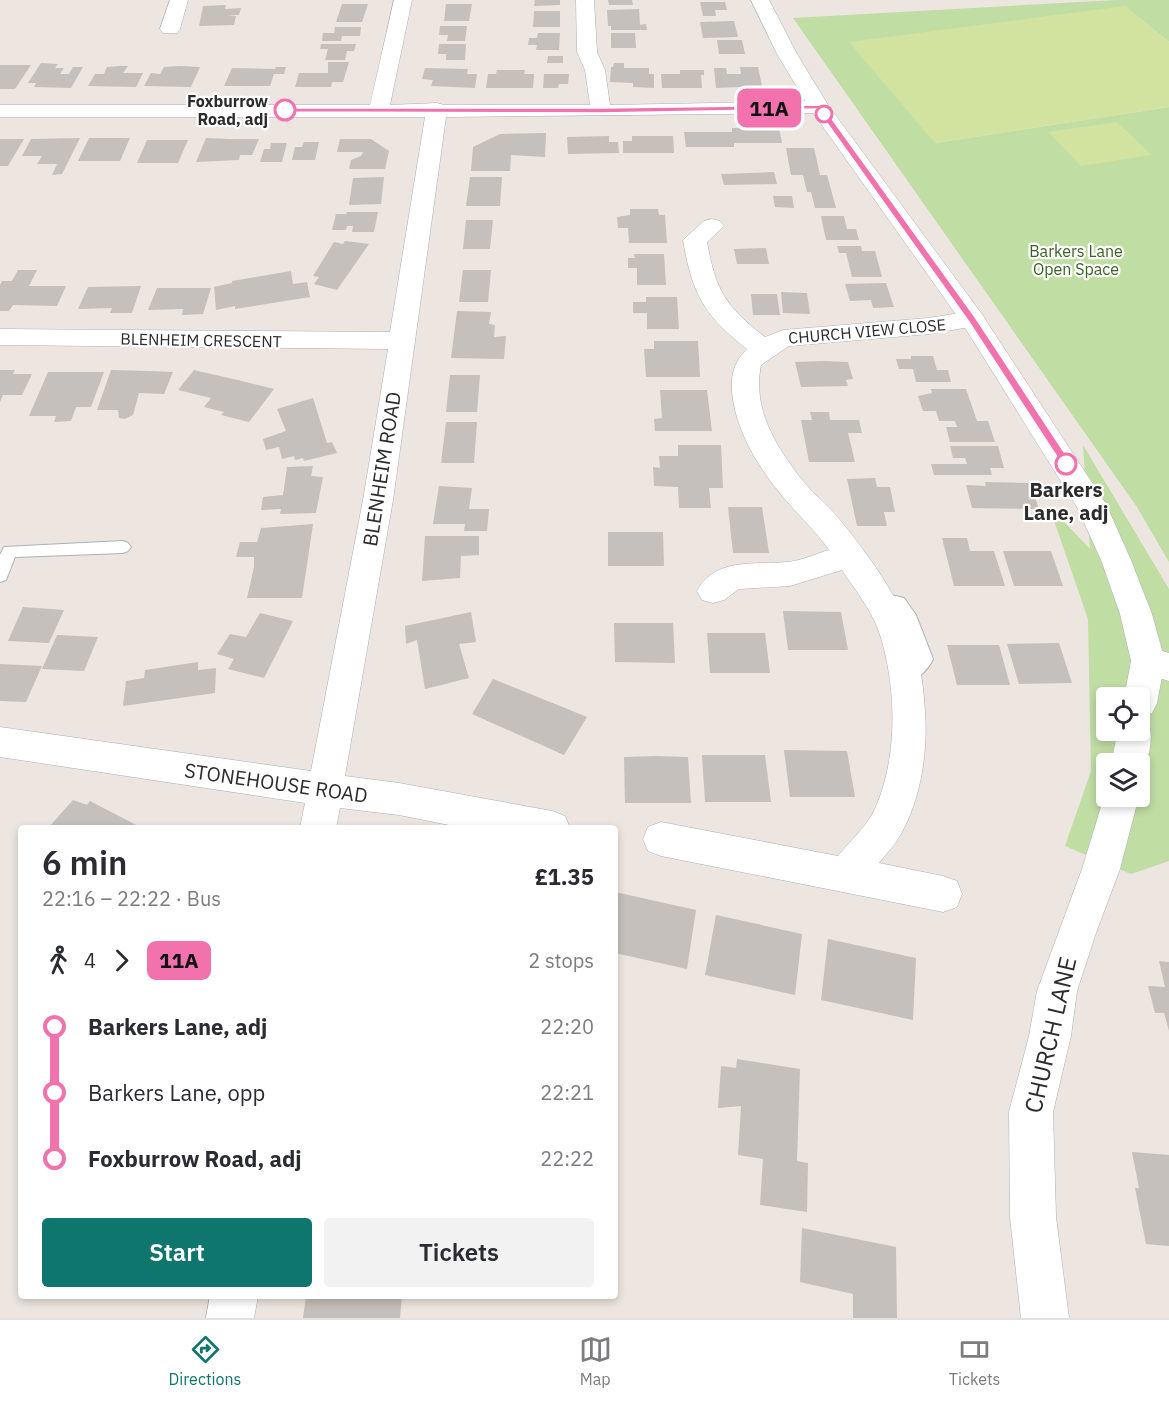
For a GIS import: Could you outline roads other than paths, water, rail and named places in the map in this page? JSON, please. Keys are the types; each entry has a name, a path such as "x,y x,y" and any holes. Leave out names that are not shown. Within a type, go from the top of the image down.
{"street":[{"path":"170,29 179,0"},
{"path":"379,109 402,0"},
{"path":"585,0 587,52 596,70 601,111"},
{"path":"760,0 787,54 819,107 972,320 1091,504 1158,664 1147,687"},
{"path":"0,111 379,109 601,111 819,107"},
{"name":"BLENHEIM ROAD","path":"319,825 378,500 437,109"},
{"name":"CHURCH VIEW CLOSE","path":"712,226 695,240 705,285 717,307 740,330 764,349"},
{"name":"CHURCH VIEW CLOSE","path":"847,874 887,824 906,769 909,726 906,677 897,636 879,598 828,527 788,481 765,450 750,417 744,384 748,362 783,338 929,326 972,320"},
{"name":"BLENHEIM CRESCENT","path":"0,337 403,341"},
{"path":"713,591 732,577 790,574 850,556"},
{"name":"STONEHOUSE ROAD","path":"0,742 203,774 399,800 536,825"},
{"name":"CHURCH LANE","path":"1046,1318 1033,1217 1031,1112 1050,1036 1057,991 1076,933 1101,869 1118,807"},
{"path":"661,839 943,894"},
{"path":"230,1318 233,1299"}],"lane":[{"path":"0,576 9,551 123,547"}],"place":[{"name":"Foxburrow Road, adj","path":"285,110"},
{"name":"Barkers Lane, adj","path":"1066,464"}],"park label":[{"name":"Barkers Lane Open Space","path":"1076,260"}]}
